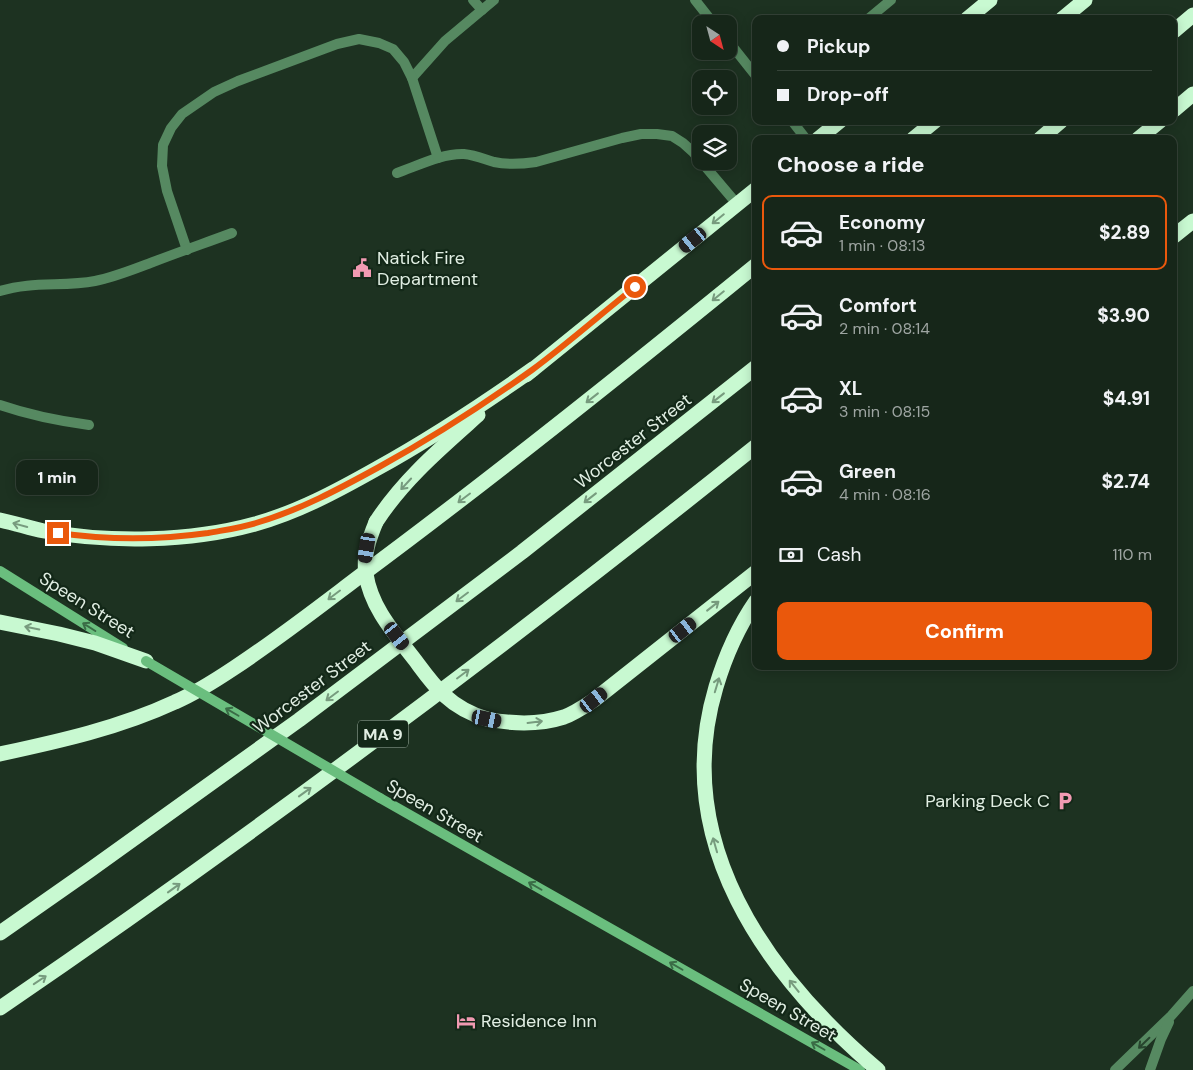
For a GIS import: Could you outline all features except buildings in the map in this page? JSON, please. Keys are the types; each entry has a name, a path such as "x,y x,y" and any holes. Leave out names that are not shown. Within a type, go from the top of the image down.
{"highway":[{"path":"972,15 990,0"},
{"path":"1067,15 1085,0"},
{"path":"1177,28 1193,15"},
{"path":"1177,107 1193,94"},
{"path":"823,135 835,125"},
{"path":"918,135 930,125"},
{"path":"1045,135 1056,125"},
{"path":"1143,135 1155,125"},
{"path":"752,192 533,369 426,462 402,487 376,522 365,561 369,586 379,609 442,694 465,711 501,722 532,723 564,716 578,710 594,700 752,575"},
{"path":"1177,234 1193,221"},
{"path":"0,754 98,731 176,702 214,681 272,642 472,491 752,268"},
{"path":"0,520 43,531 72,535 139,539 170,538 254,524 305,506 356,480 415,447 533,369"},
{"name":"Worcester Street","path":"0,933 299,720 522,552 752,370"},
{"name":"MA 9","path":"0,1008 170,890 422,706 580,585 752,449"},
{"path":"752,607 728,652 708,718 705,741 704,786 711,831 717,852 733,891 757,935 795,988 850,1046 878,1070"},
{"path":"0,622 86,641 146,661"}],"main road":[{"name":"Speen Street","path":"0,571 146,661 380,798 860,1070"}],"lane":[{"path":"473,0 482,10"},
{"path":"412,78 445,41 494,0"},
{"path":"695,0 707,15"},
{"path":"873,15 891,0"},
{"path":"187,250 167,191 162,166 163,145 171,128 182,114 214,92 238,81 337,44 359,39 379,43 393,49 404,62 412,78 438,158"},
{"path":"738,53 752,71"},
{"path":"795,125 803,135"},
{"path":"397,173 451,155 463,154 506,164 522,164 641,134 665,135 672,136 693,152 737,204"},
{"path":"0,291 31,284 70,284 104,279 232,233"},
{"path":"0,405 35,415 89,425"},
{"path":"1115,1070 1171,1016 1193,991"},
{"path":"1150,1070 1171,1016"}],"place":[{"name":"Natick Fire Department","path":"362,268"},
{"name":"Parking Deck C","path":"1065,801"},
{"name":"Residence Inn","path":"466,1021"}],"route":[{"path":"58,533 105,538 170,538 254,524 305,506 384,465 485,402 533,369 635,287"}]}
